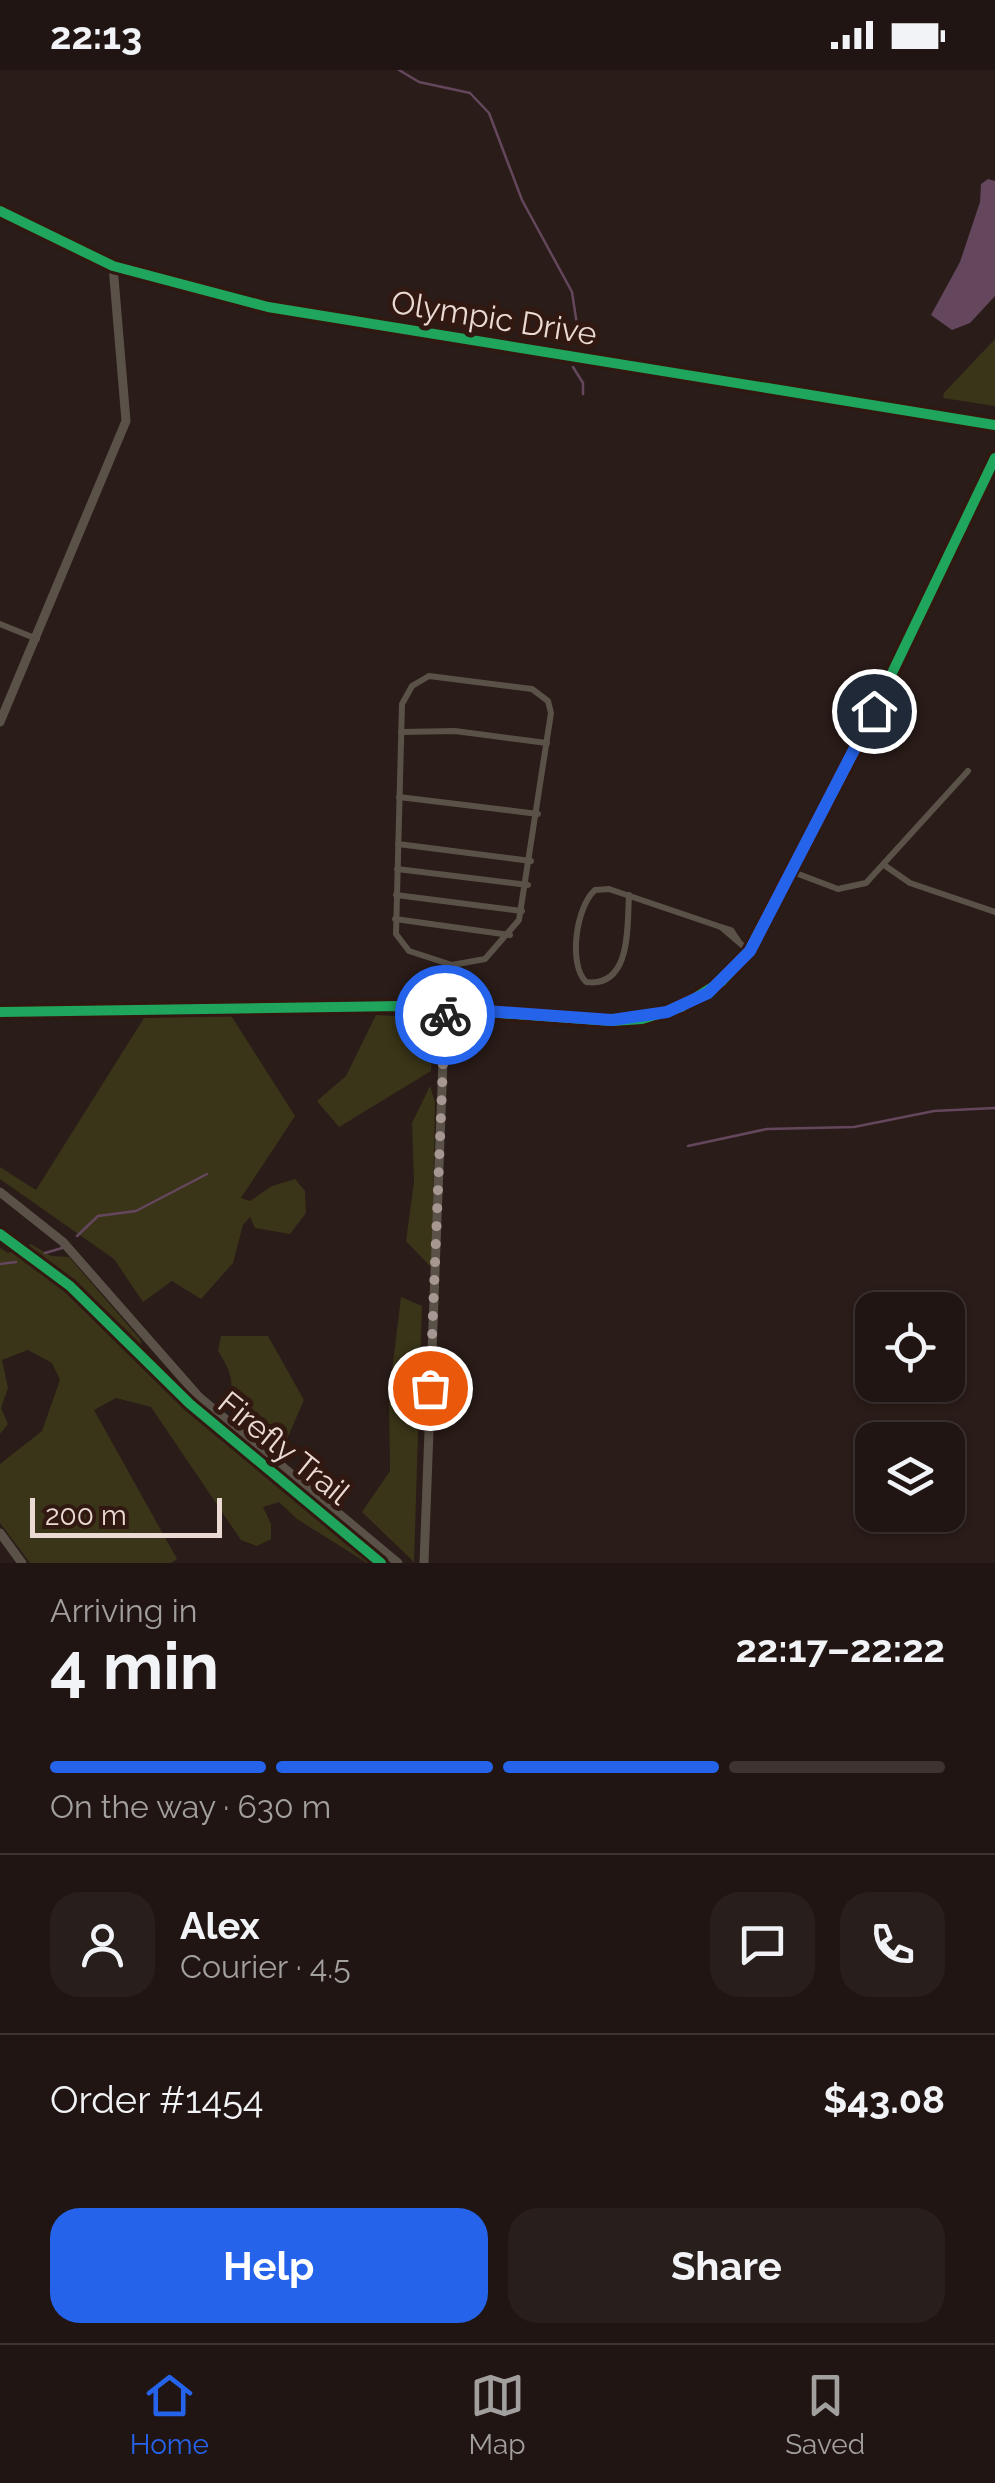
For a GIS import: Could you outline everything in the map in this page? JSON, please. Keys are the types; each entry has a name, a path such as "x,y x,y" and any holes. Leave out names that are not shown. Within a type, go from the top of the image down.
{"street":[{"name":"Olympic Drive","path":"0,211 114,266 268,307 995,426"},
{"path":"0,722 38,640 126,421 114,266"},
{"path":"0,1012 448,1008 642,1019 682,1007 708,993 750,951 794,872 995,458"},
{"path":"0,624 38,640"},
{"path":"429,676 540,692 551,708 547,743 528,885 522,911 510,935 485,959 452,965 405,948 396,934 396,895 401,732 407,692 429,676"},
{"path":"401,732 455,731 547,743"},
{"path":"794,872 838,889 866,883 968,772"},
{"path":"399,797 538,814"},
{"path":"398,844 531,861"},
{"path":"884,865 910,883 995,912"},
{"path":"397,869 528,885"},
{"path":"629,895 622,962 601,981 586,982 576,966 584,902 602,888 629,895 731,930 750,951"},
{"path":"396,895 522,911"},
{"path":"396,919 510,935"},
{"path":"424,1563 452,965"},
{"path":"0,1192 62,1242 199,1397 398,1563"},
{"path":"0,1533 22,1563"}],"shaded area":[{"path":"988,179 995,181 995,296 970,323 952,330 931,315 960,262 980,202 981,184"},
{"path":"995,339 995,406 943,398 944,393"},
{"path":"230,1014 295,1116 241,1198 250,1201 272,1186 295,1179 305,1191 306,1213 290,1234 255,1228 250,1217 243,1225 233,1263 201,1299 172,1281 143,1302 114,1259 0,1179 0,1167 36,1190 144,1018"},
{"path":"376,1015 433,1018 431,1071 339,1127 317,1101 346,1076"},
{"path":"430,1086 435,1102 432,1268 406,1241 414,1182 412,1123"},
{"path":"31,1244 51,1256 69,1257 140,1339 147,1365 194,1416 376,1563 367,1563 297,1519 279,1502 263,1507 271,1524 271,1539 257,1546 241,1540 151,1407 116,1398 94,1410 177,1559 171,1563 30,1563 0,1523 0,1464 42,1431 60,1380 52,1363 28,1350 2,1360 8,1388 1,1408 8,1424 0,1434 0,1248 8,1253"},
{"path":"401,1297 422,1306 414,1562 362,1512 390,1471 389,1395"},
{"path":"221,1336 268,1336 304,1400 286,1441 275,1440 260,1422 228,1405 232,1384 218,1351"}],"waterway":[{"path":"399,70 419,82 470,93 489,113 522,200 572,292 580,345"},
{"path":"573,367 583,383 583,394"},
{"path":"688,1146 767,1129 854,1127 934,1111 995,1108"},
{"path":"77,1236 98,1216 136,1211 207,1174"},
{"path":"45,1253 62,1248"},
{"path":"0,1264 16,1262"}],"cycle path":[{"path":"0,211 113,266 268,307 995,425"},
{"path":"0,1012 401,1006 612,1021 642,1019 681,1007 722,981 749,951 858,744 995,458"},
{"name":"Firefly Trail","path":"0,1234 70,1286 190,1404 381,1563"}],"way so far":[{"path":"430,1388 445,1015"}],"route":[{"path":"445,1015 445,1008 642,1019 682,1007 708,993 750,951 874,711"}]}
